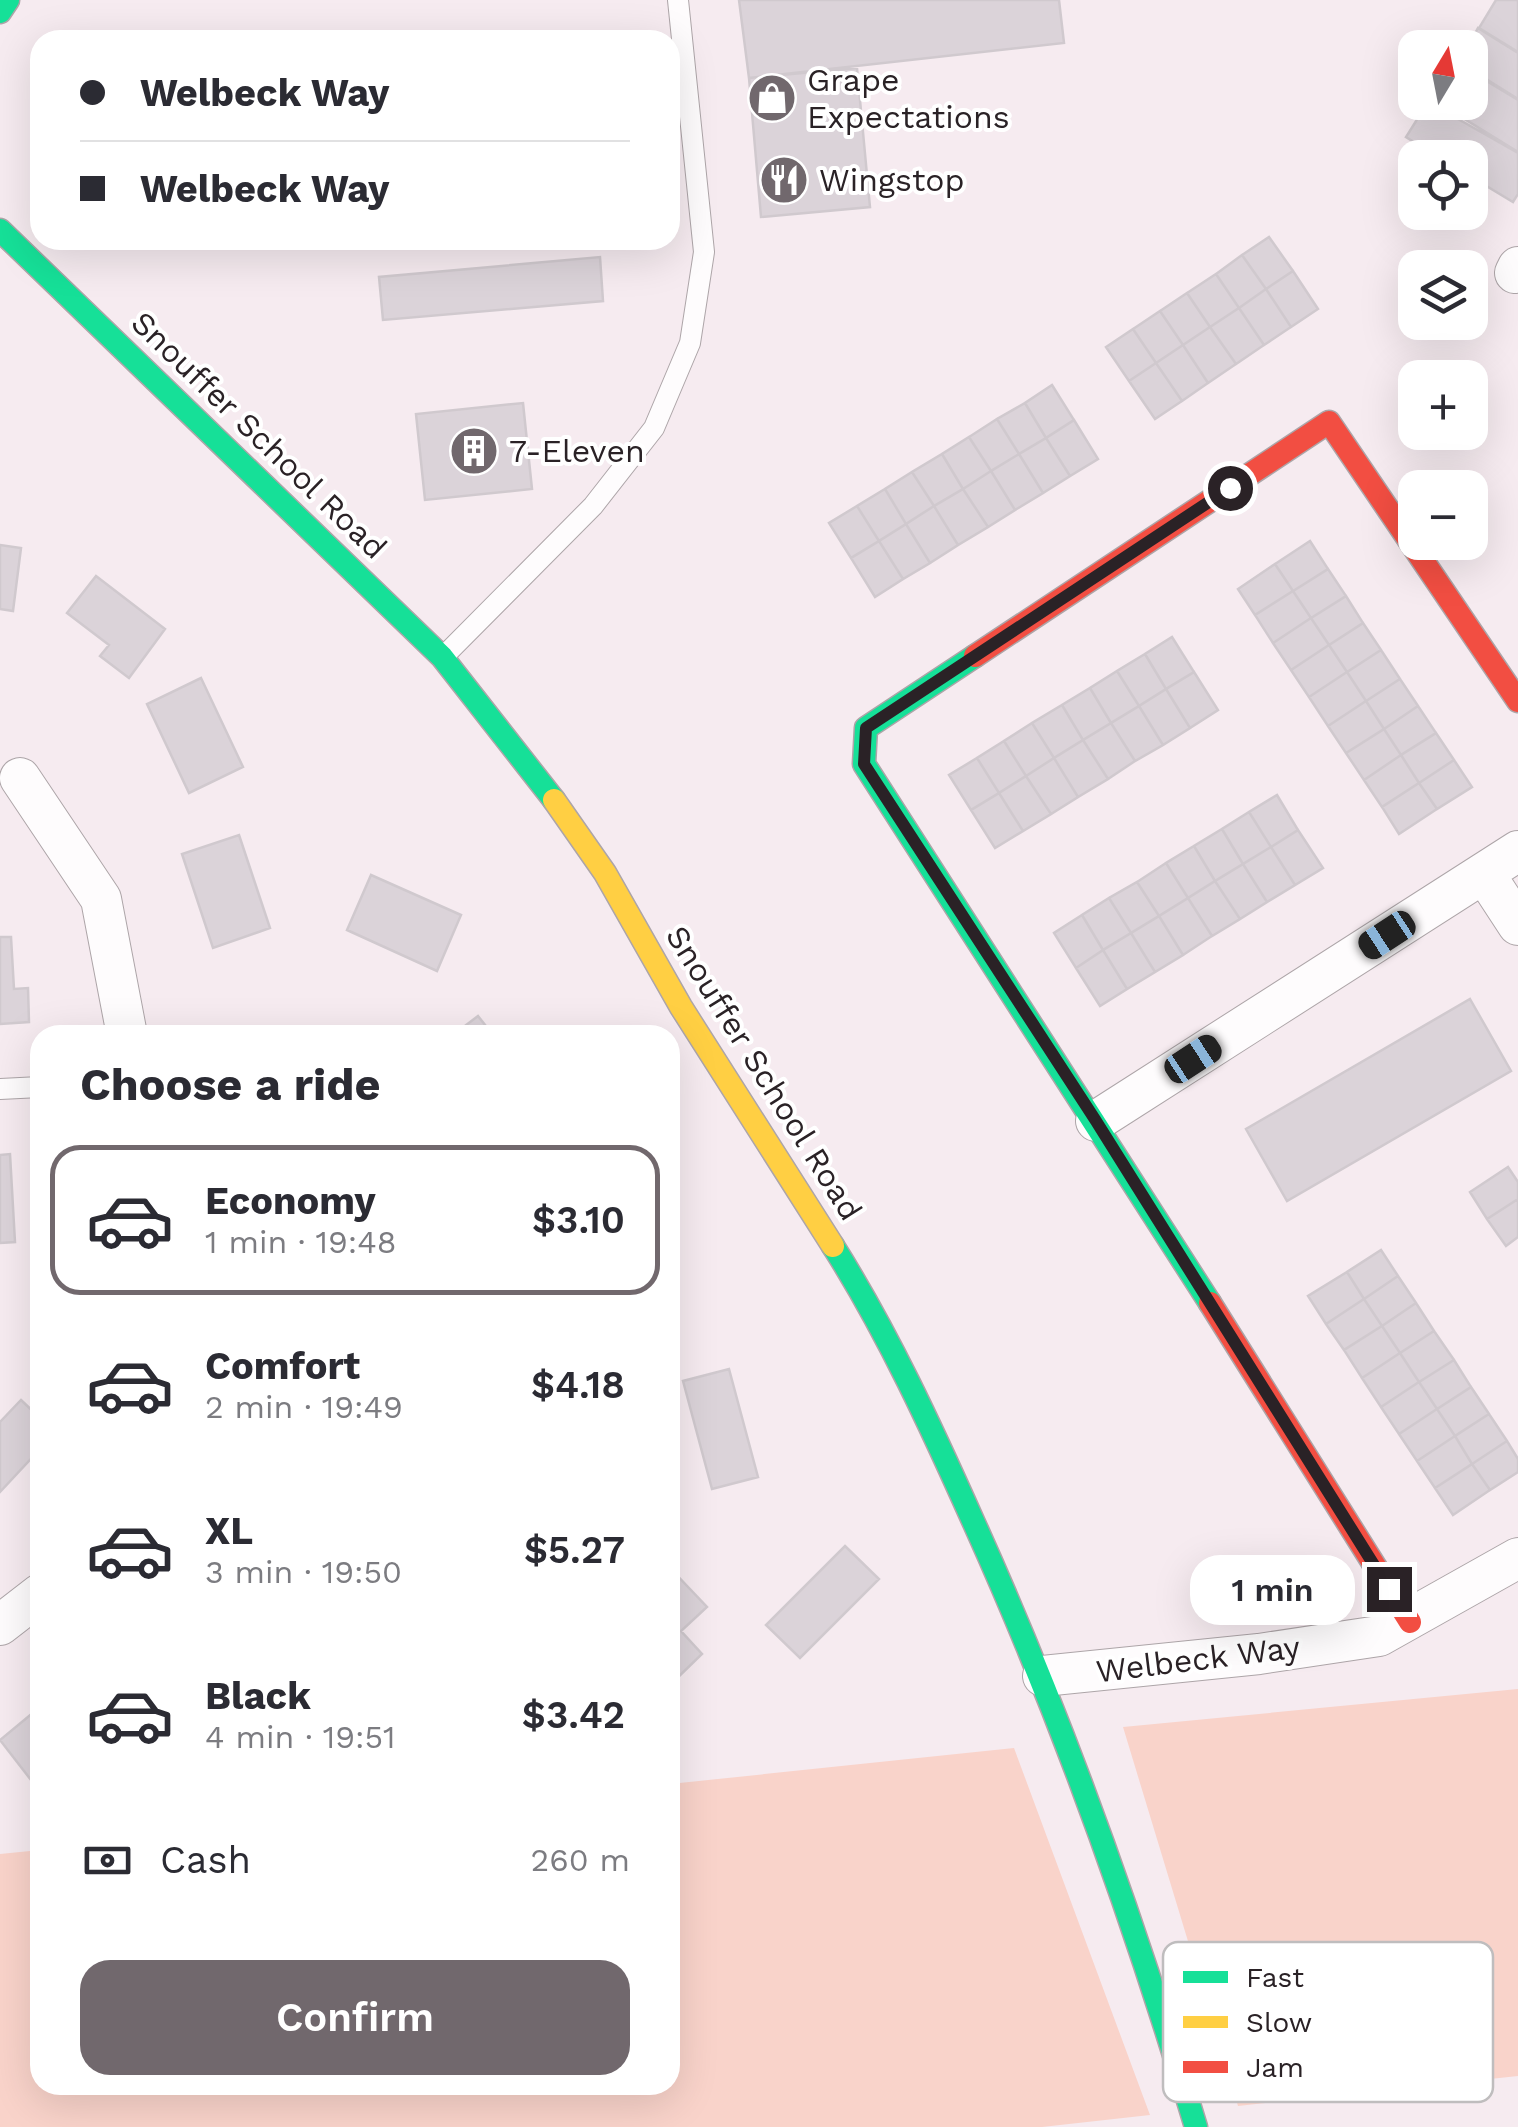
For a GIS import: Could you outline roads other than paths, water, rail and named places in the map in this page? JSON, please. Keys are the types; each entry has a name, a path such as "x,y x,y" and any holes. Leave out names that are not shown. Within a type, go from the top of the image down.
{"main road":[{"path":"0,12 8,0"},
{"name":"Snouffer School Road","path":"0,230 442,657 529,764 605,873 681,1006 838,1256 929,1423 1044,1676 1128,1906 1163,2020"},
{"path":"1410,1622 1096,1121 864,764 866,728 1329,422 1518,701"},
{"name":"Snouffer School Road","path":"1188,2102 1196,2127"}],"street":[{"path":"20,778 101,899 124,1025"},
{"path":"1096,1121 1518,851"},
{"path":"1484,873 1518,925"},
{"name":"Welbeck Way","path":"1044,1676 1276,1652 1379,1636 1518,1558"},
{"path":"0,1625 30,1602"}],"lane":[{"path":"442,657 592,506 654,428 690,343 704,252 678,0"},
{"path":"0,1089 30,1088"}],"place":[{"name":"Grape Expectations","path":"772,98"},
{"name":"Wingstop","path":"784,180"},
{"name":"7-Eleven","path":"474,451"}]}
